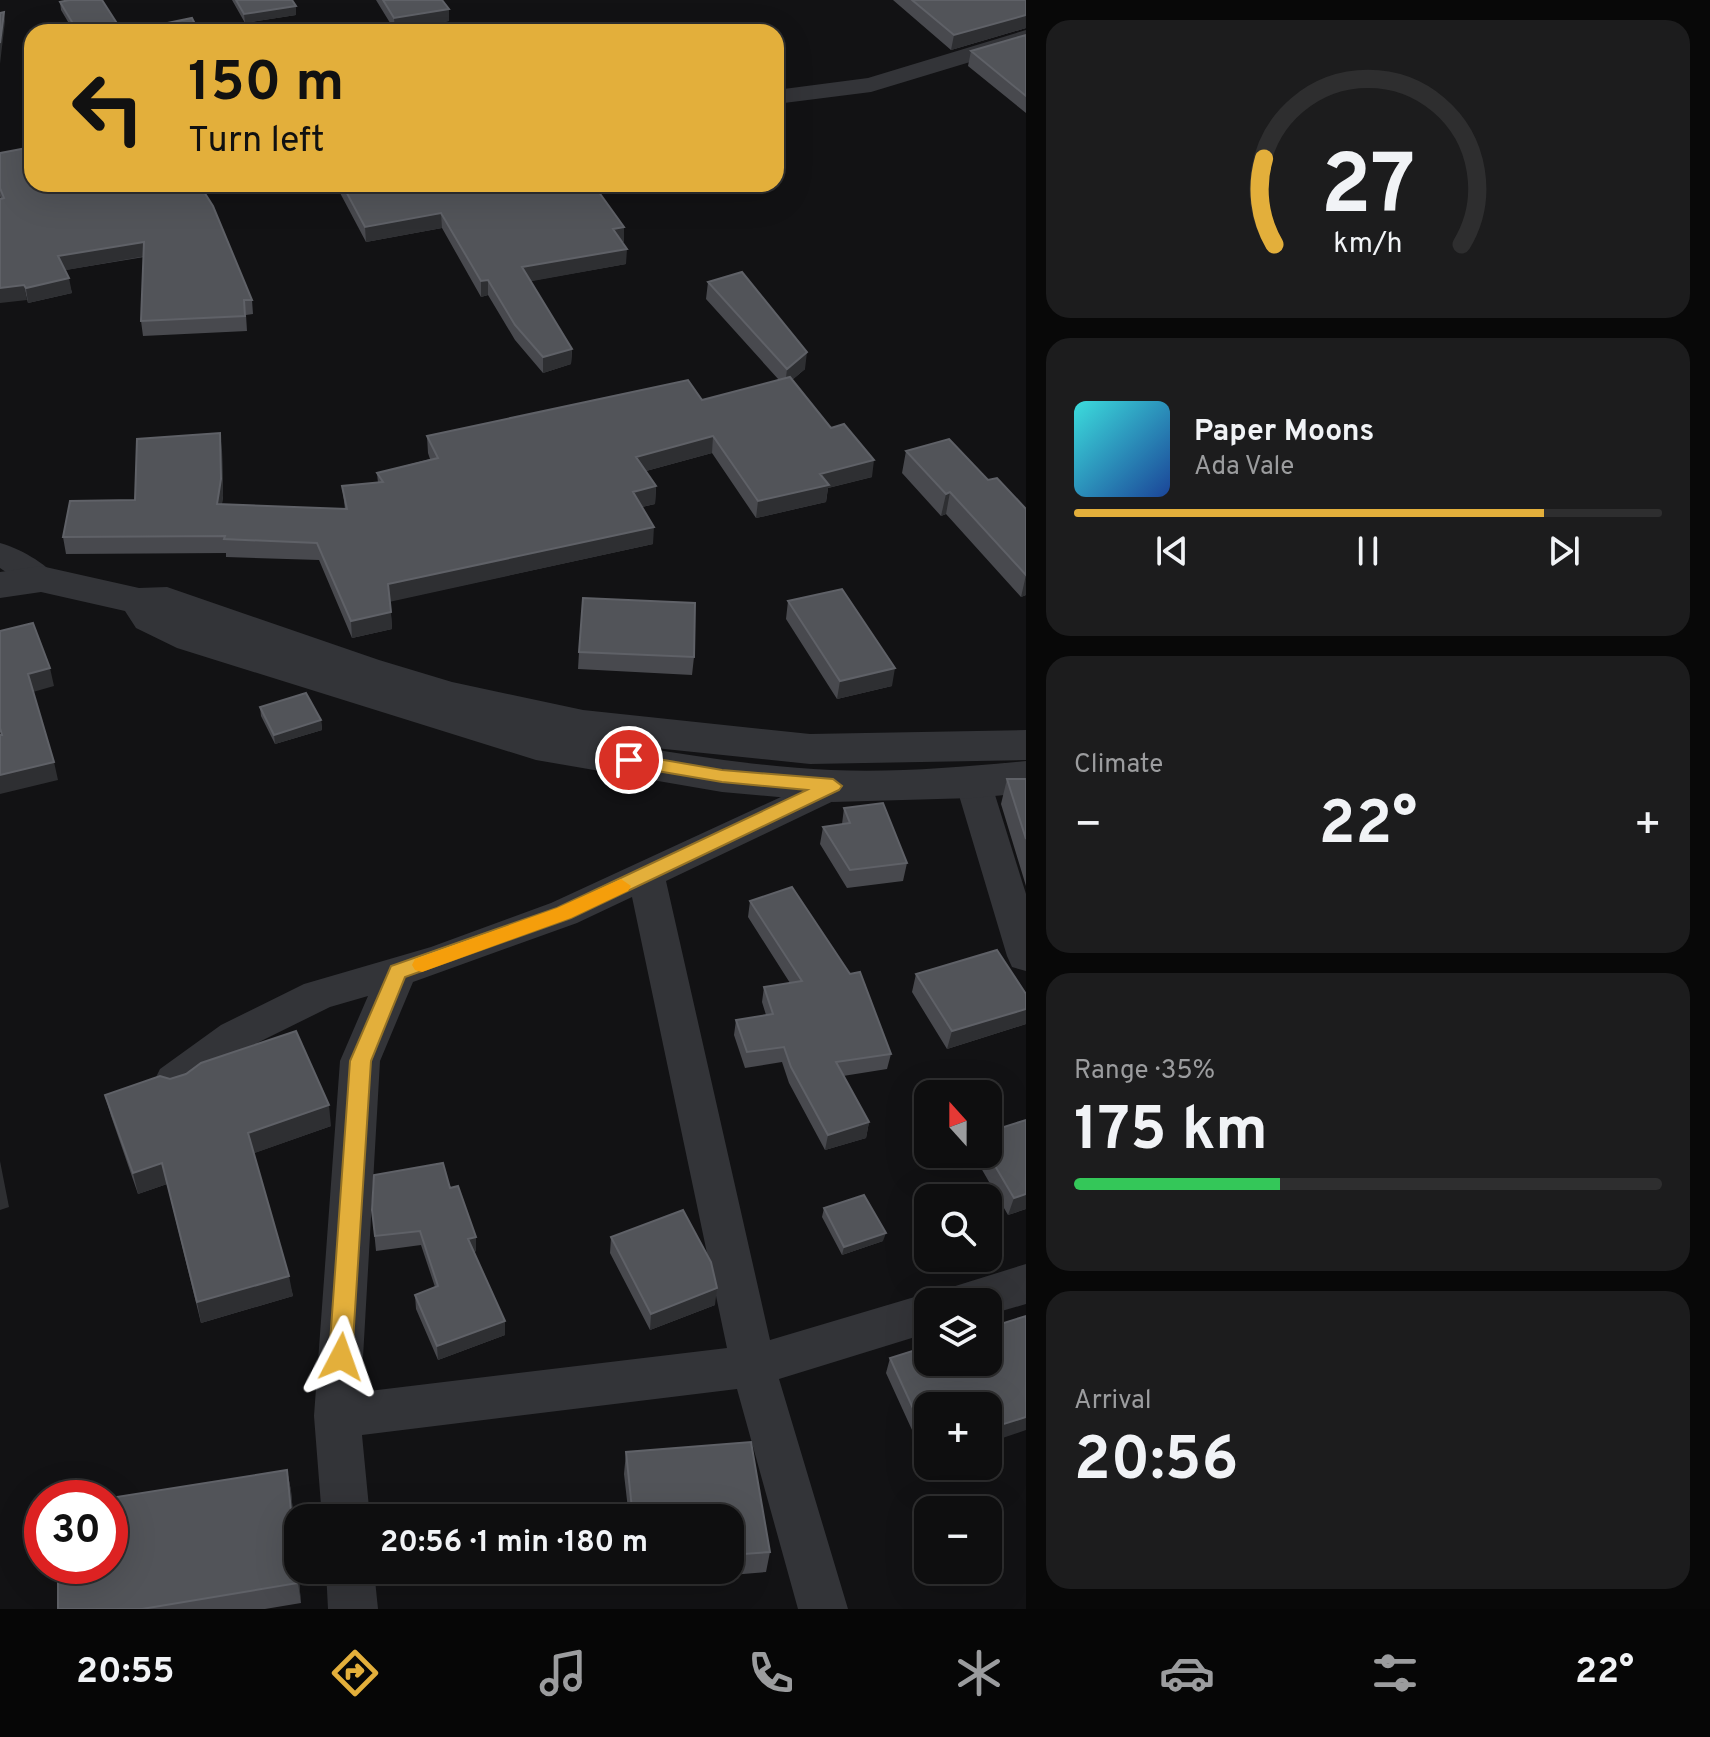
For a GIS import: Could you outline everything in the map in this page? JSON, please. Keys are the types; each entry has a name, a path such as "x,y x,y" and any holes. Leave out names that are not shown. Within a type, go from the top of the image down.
{"street":[{"path":"784,96 871,85 1026,37"},
{"path":"0,553 16,560 41,579"},
{"path":"0,585 41,579 139,601 167,600 364,670 450,696 583,725 810,749 1026,745"},
{"path":"139,601 150,618 191,638 536,745 722,776 833,786 973,782 1026,777"},
{"path":"973,782 1026,956"},
{"path":"174,1081 235,1036 318,995 398,972 564,913 833,786"},
{"path":"646,875 753,1366 823,1609"},
{"path":"345,1504 337,1416 360,1061 398,972"},
{"path":"1002,1291 1026,1284"},
{"path":"337,1416 753,1366 914,1317"},
{"path":"351,1584 353,1609"}],"building":[{"path":"102,0 117,24 73,24 60,2"},
{"path":"236,0 292,0 296,6 244,14"},
{"path":"383,0 442,0 449,9 394,18"},
{"path":"912,0 1026,0 1026,15 954,35"},
{"path":"4,12 0,43 0,13"},
{"path":"192,18 195,24 163,24"},
{"path":"1026,35 1026,96 971,51"},
{"path":"24,148 24,192 204,192 213,206 252,300 244,300 245,316 141,321 144,242 58,256 69,278 26,288 24,285 0,288 0,199 4,198 0,188 0,153"},
{"path":"346,192 599,192 624,227 613,229 627,249 522,267 572,349 543,357 515,325 488,280 481,281 441,213 365,227"},
{"path":"742,272 807,352 787,369 708,282"},
{"path":"790,377 831,428 844,424 874,460 820,474 829,485 758,501 713,436 636,457 656,486 633,492 654,527 388,584 391,612 351,621 317,543 224,539 225,536 63,537 70,501 135,500 137,439 220,433 221,479 217,504 347,509 342,486 383,482 377,473 438,458 427,436 688,380 702,400"},
{"path":"949,439 988,480 997,478 1026,509 1026,575 950,492 946,494 906,451"},
{"path":"842,589 895,668 840,681 788,601"},
{"path":"583,598 695,603 694,657 579,652"},
{"path":"33,623 50,668 28,674 54,762 0,775 0,631"},
{"path":"306,693 321,720 274,735 260,707"},
{"path":"1007,779 1026,779 1026,839"},
{"path":"883,803 907,863 850,870 823,827 850,823 844,808"},
{"path":"792,887 850,974 860,972 891,1054 836,1062 869,1122 828,1135 791,1067 784,1047 747,1052 736,1020 773,1014 764,987 802,981 750,901"},
{"path":"997,950 1026,994 1026,1009 952,1031 916,974"},
{"path":"296,1031 329,1105 248,1133 289,1276 197,1302 162,1163 133,1173 105,1095 160,1076 170,1079 186,1074 201,1063"},
{"path":"1026,1120 1026,1194 1014,1198 996,1168 1002,1168 1002,1128"},
{"path":"443,1163 450,1188 458,1186 476,1237 468,1239 505,1321 437,1346 415,1295 438,1286 420,1231 375,1236 372,1210 374,1175"},
{"path":"864,1195 886,1233 844,1247 824,1208"},
{"path":"683,1210 711,1262 717,1288 651,1314 611,1237"},
{"path":"1026,1316 1026,1417 1002,1425 1002,1392 914,1392 914,1410 890,1358 914,1350 914,1376 1002,1376 1002,1324"},
{"path":"751,1442 770,1552 744,1554 744,1504 632,1504 626,1452"},
{"path":"287,1470 290,1504 284,1504 284,1584 292,1584 142,1609 58,1609 58,1584 128,1584 128,1495"}],"slow traffic":[{"path":"422,965 564,913 621,886"}],"route":[{"path":"341,1357 360,1061 398,972 564,913 833,786 722,776 629,760"}]}
